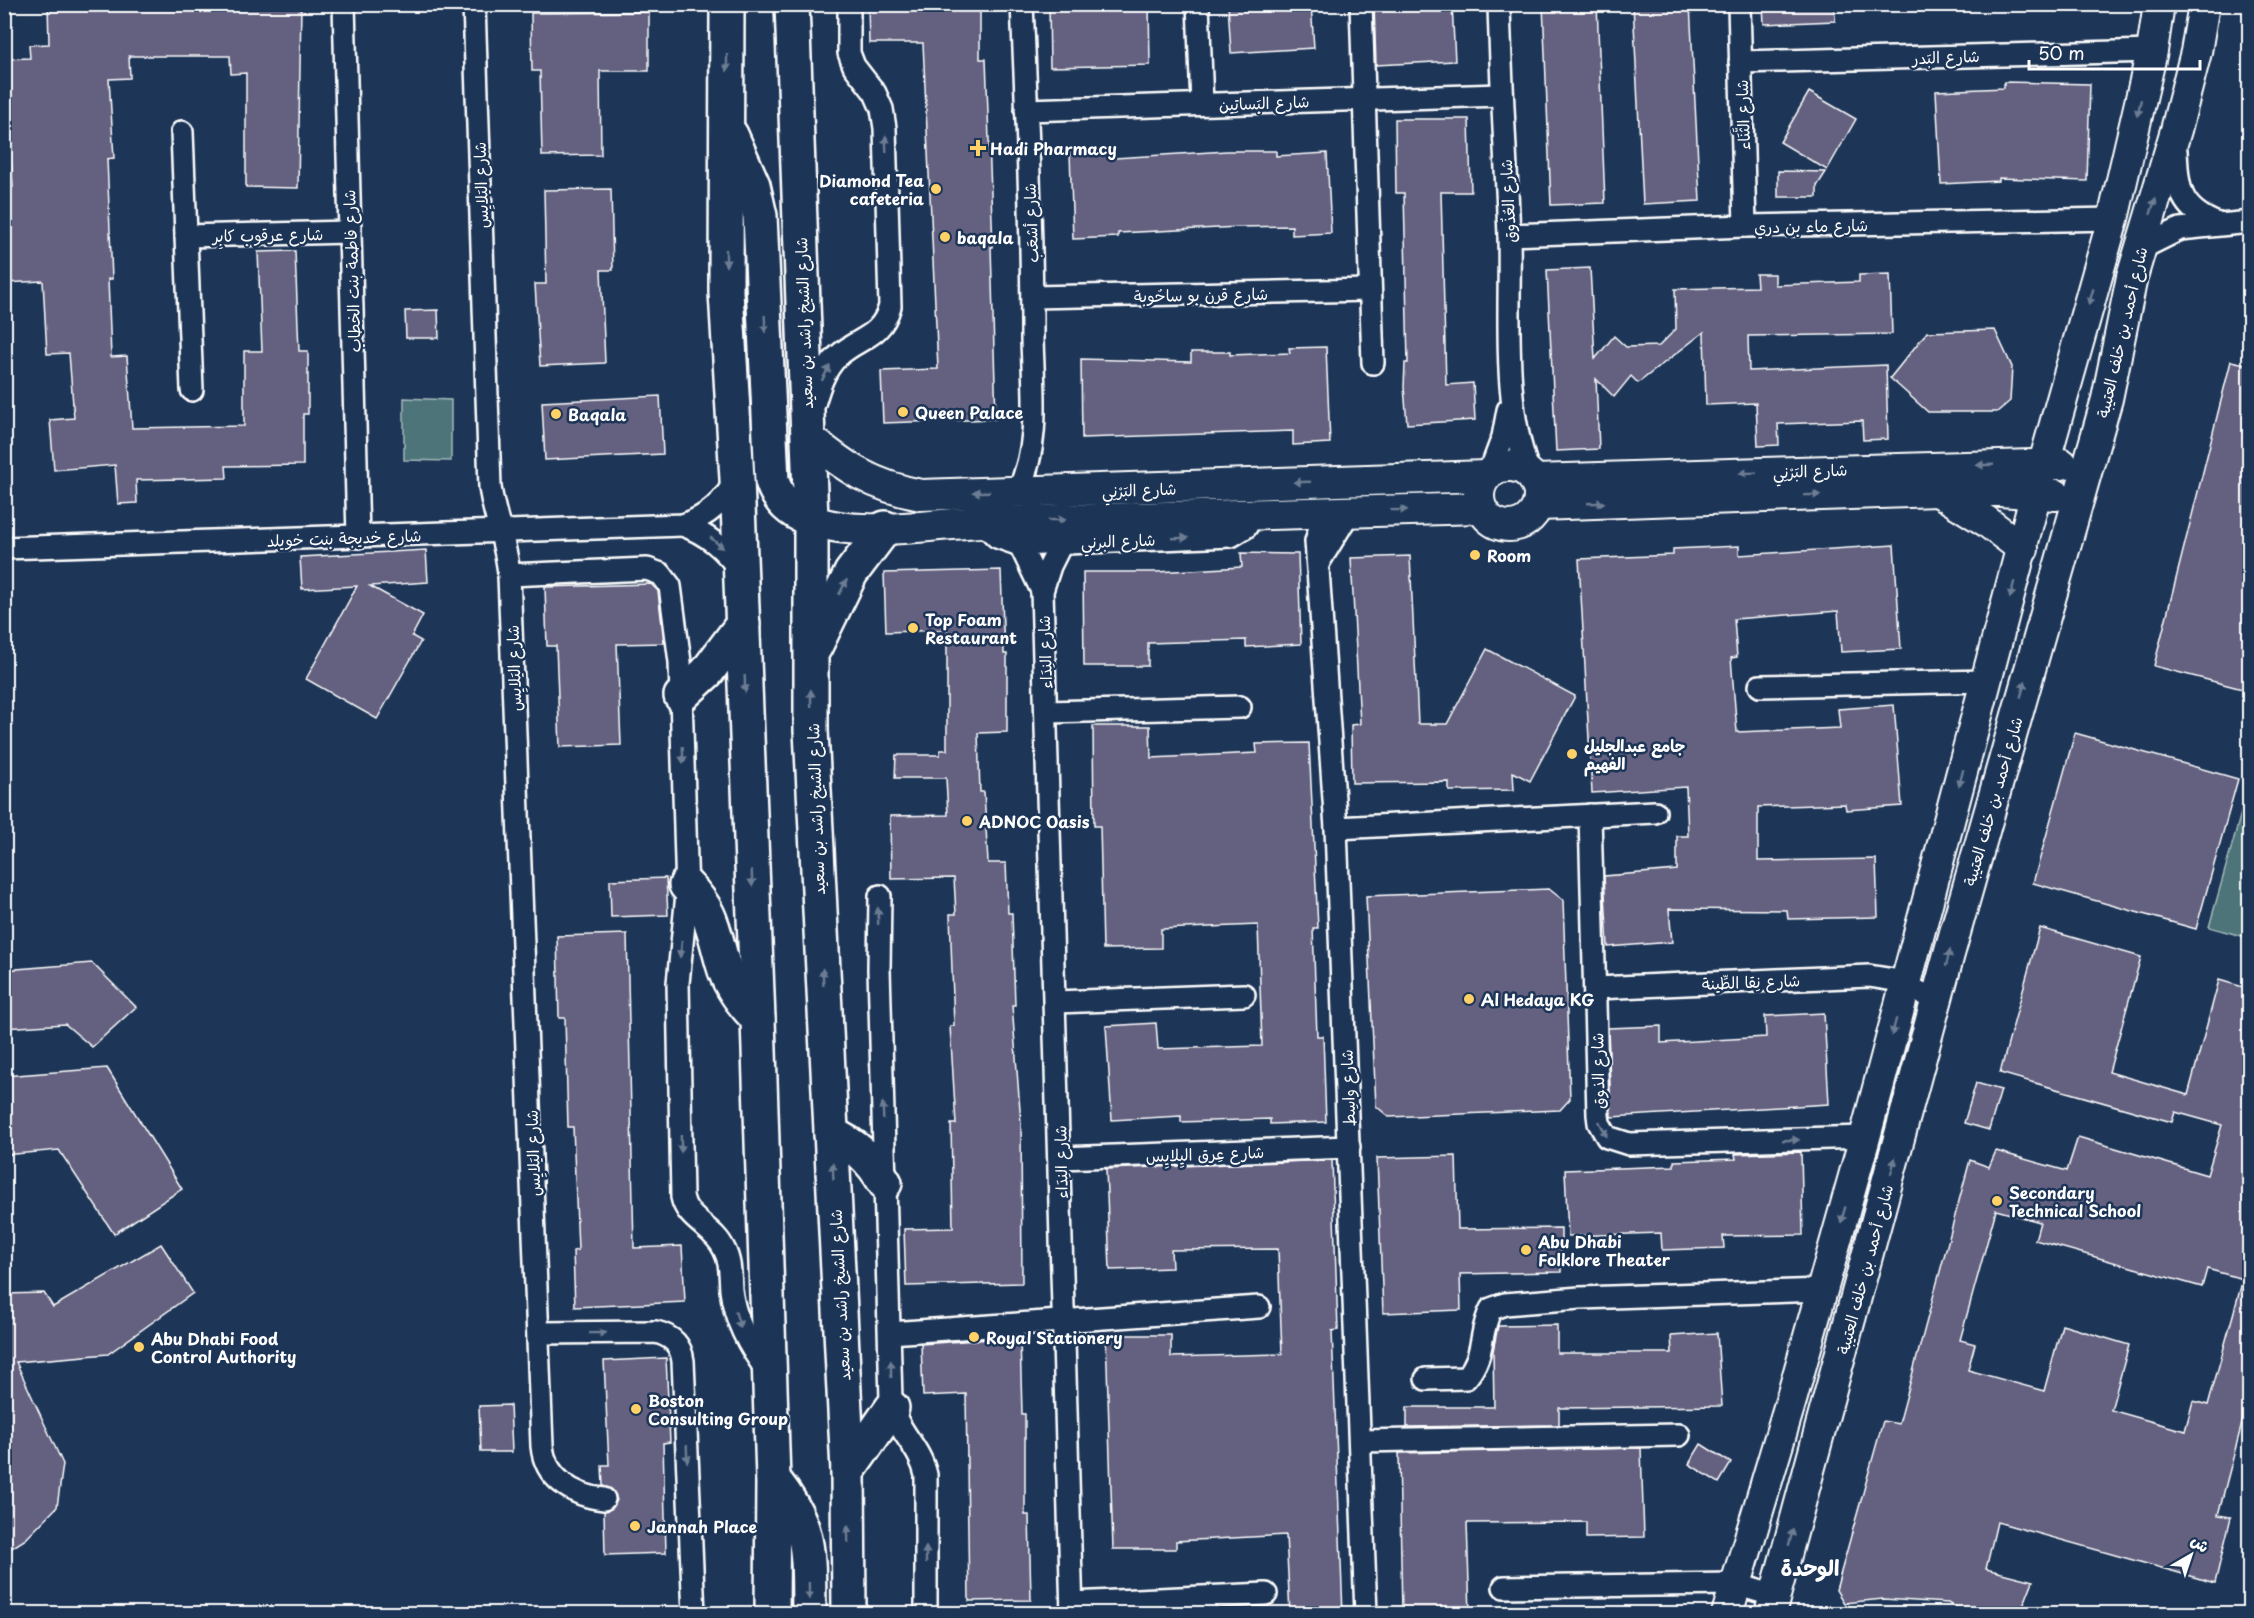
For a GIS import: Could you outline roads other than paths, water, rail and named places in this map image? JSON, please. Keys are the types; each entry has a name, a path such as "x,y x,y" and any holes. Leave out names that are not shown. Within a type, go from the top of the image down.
{"main road":[{"path":"727,4 726,292 737,479 758,1019 773,1479 772,1614"},
{"name":"شارع الشيخ راشد بن سعيد","path":"792,4 811,520 810,659 848,1471 849,1614"},
{"path":"726,126 749,174 760,216 772,481 777,495 786,507 811,520"},
{"path":"810,659 846,581 861,556 885,528"},
{"path":"681,696 707,672 743,624"},
{"path":"686,885 709,914 716,930 723,964 732,987 758,1019"},
{"path":"831,1134 845,1140 868,1158 885,1183"},
{"path":"848,1471 892,1408"},
{"path":"773,1479 792,1503 805,1530 809,1555 809,1614"},
{"path":"849,1566 868,1614"}],"street":[{"name":"شارع فاطمة بنت الخطاب","path":"344,4 358,537"},
{"name":"شارع اليَلايِس","path":"474,4 490,487 499,532 508,559 509,575 543,1438 556,1462 559,1480 579,1494 603,1499"},
{"path":"807,432 826,370 846,349 879,330 887,319 890,306 885,128 875,93 854,66 849,53 849,4"},
{"name":"شارع أشعَب","path":"1018,491 1028,467 1033,442 1032,297 1022,4"},
{"path":"1198,4 1202,104"},
{"path":"1361,4 1372,363"},
{"name":"شارع العُذُوق","path":"1499,4 1501,95 1509,235 1512,398 1518,437 1534,486"},
{"name":"شارع الثَّنَاء","path":"1739,4 1745,226"},
{"name":"شارع أحمد بن خلف العتيبة","path":"1727,1614 1865,1137 2023,549 2036,492 2113,219 2152,51 2159,4"},
{"name":"شارع أحمد بن خلف العتيبة","path":"1504,1587 1735,1584 1773,1605 2086,466 2107,399 2140,249 2176,130 2204,4"},
{"name":"شارع البَدر","path":"1740,62 2152,51"},
{"name":"شارع البَساتِين","path":"1026,110 1501,95"},
{"path":"2176,130 2180,191 2194,212 2218,224"},
{"path":"182,132 192,390"},
{"name":"شارع ماء بن دري","path":"1509,235 1745,226 2113,219"},
{"path":"2140,249 2180,230 2250,222"},
{"name":"شارع عرقوب كابِر","path":"186,236 350,232"},
{"name":"شارع قرن بو ساحُوبة","path":"1032,297 1370,290"},
{"name":"شارع العُذُوق","path":"1488,474 1503,437 1512,398"},
{"name":"شارع البَرْنِي","path":"807,432 860,474 879,485 921,495 1053,492 1488,474"},
{"name":"شارع أشعَب","path":"1033,442 1053,492"},
{"name":"شارع البَرْنِي","path":"1534,486 2044,464 2086,466"},
{"path":"1510,466 1521,468 1534,486 1531,517 1512,527 1495,524 1480,508 1478,491 1488,474 1510,466"},
{"path":"1338,511 1339,492 1392,488 1420,477"},
{"name":"شارع خديجة بنت خويلد","path":"4,548 683,525 704,518 725,499 737,479"},
{"name":"شارع البَرْنِي","path":"1534,486 2036,492 2077,499"},
{"path":"1938,491 1986,520 2023,549"},
{"name":"شارع البَرْنِي","path":"811,520 837,527 885,528 982,522 1480,508"},
{"name":"شارع واسِط","path":"1338,511 1316,541 1336,828 1366,1614"},
{"name":"شارع البرني","path":"982,522 997,537 1020,545 1230,536 1246,527 1252,516"},
{"name":"شارع خديجة بنت خويلد","path":"683,525 715,541 741,572"},
{"name":"شارع النِدَاء","path":"1062,542 1050,566 1042,591 1056,1002 1072,1608 1266,1594"},
{"name":"شارع النِدَاء","path":"1020,545 1042,591"},
{"path":"509,575 647,569 661,574 672,593 680,662 686,885 678,982 682,1197 687,1211 715,1234 726,1252 740,1327 748,1344 769,1374"},
{"path":"1760,686 1987,681"},
{"name":"شارع النِدَاء","path":"1047,712 1240,707"},
{"path":"1336,828 1655,812"},
{"name":"شارع الذوق","path":"1590,815 1599,1123 1607,1137 1614,1142 1629,1144 1865,1137"},
{"path":"880,896 879,969 892,1408 898,1424 920,1455 926,1475 926,1614"},
{"name":"شارع نِقا الطِّينة","path":"1596,988 1869,976 1894,980 1938,1001"},
{"path":"1056,1002 1244,995"},
{"name":"شارع عِرق اليِلايِس","path":"1060,1158 1349,1147"},
{"path":"1426,1379 1466,1378 1480,1357 1484,1323 1491,1310 1505,1304 1580,1298 1822,1290"},
{"path":"891,1333 1259,1307"},
{"path":"539,1334 657,1332 670,1337 680,1347 683,1361 694,1614"},
{"path":"1360,1441 1679,1435"}],"place":[{"name":"Hadi Pharmacy","path":"978,148"},
{"name":"Diamond Tea cafeteria","path":"936,189"},
{"name":"baqala","path":"945,237"},
{"name":"Queen Palace","path":"903,412"},
{"name":"Baqala","path":"556,414"},
{"name":"Room","path":"1475,555"},
{"name":"Top Foam Restaurant","path":"913,628"},
{"name":"جامع عبدالجليل الفهيم","path":"1572,754"},
{"name":"ADNOC Oasis","path":"967,821"},
{"name":"Al Hedaya KG","path":"1469,999"},
{"name":"Secondary Technical School","path":"1997,1201"},
{"name":"Abu Dhabi Folklore Theater","path":"1526,1250"},
{"name":"Royal Stationery","path":"974,1337"},
{"name":"Abu Dhabi Food Control Authority","path":"139,1347"},
{"name":"Boston Consulting Group","path":"636,1409"},
{"name":"Jannah Place","path":"635,1526"}],"district":[{"name":"الوحدة","path":"1810,1566"}]}
